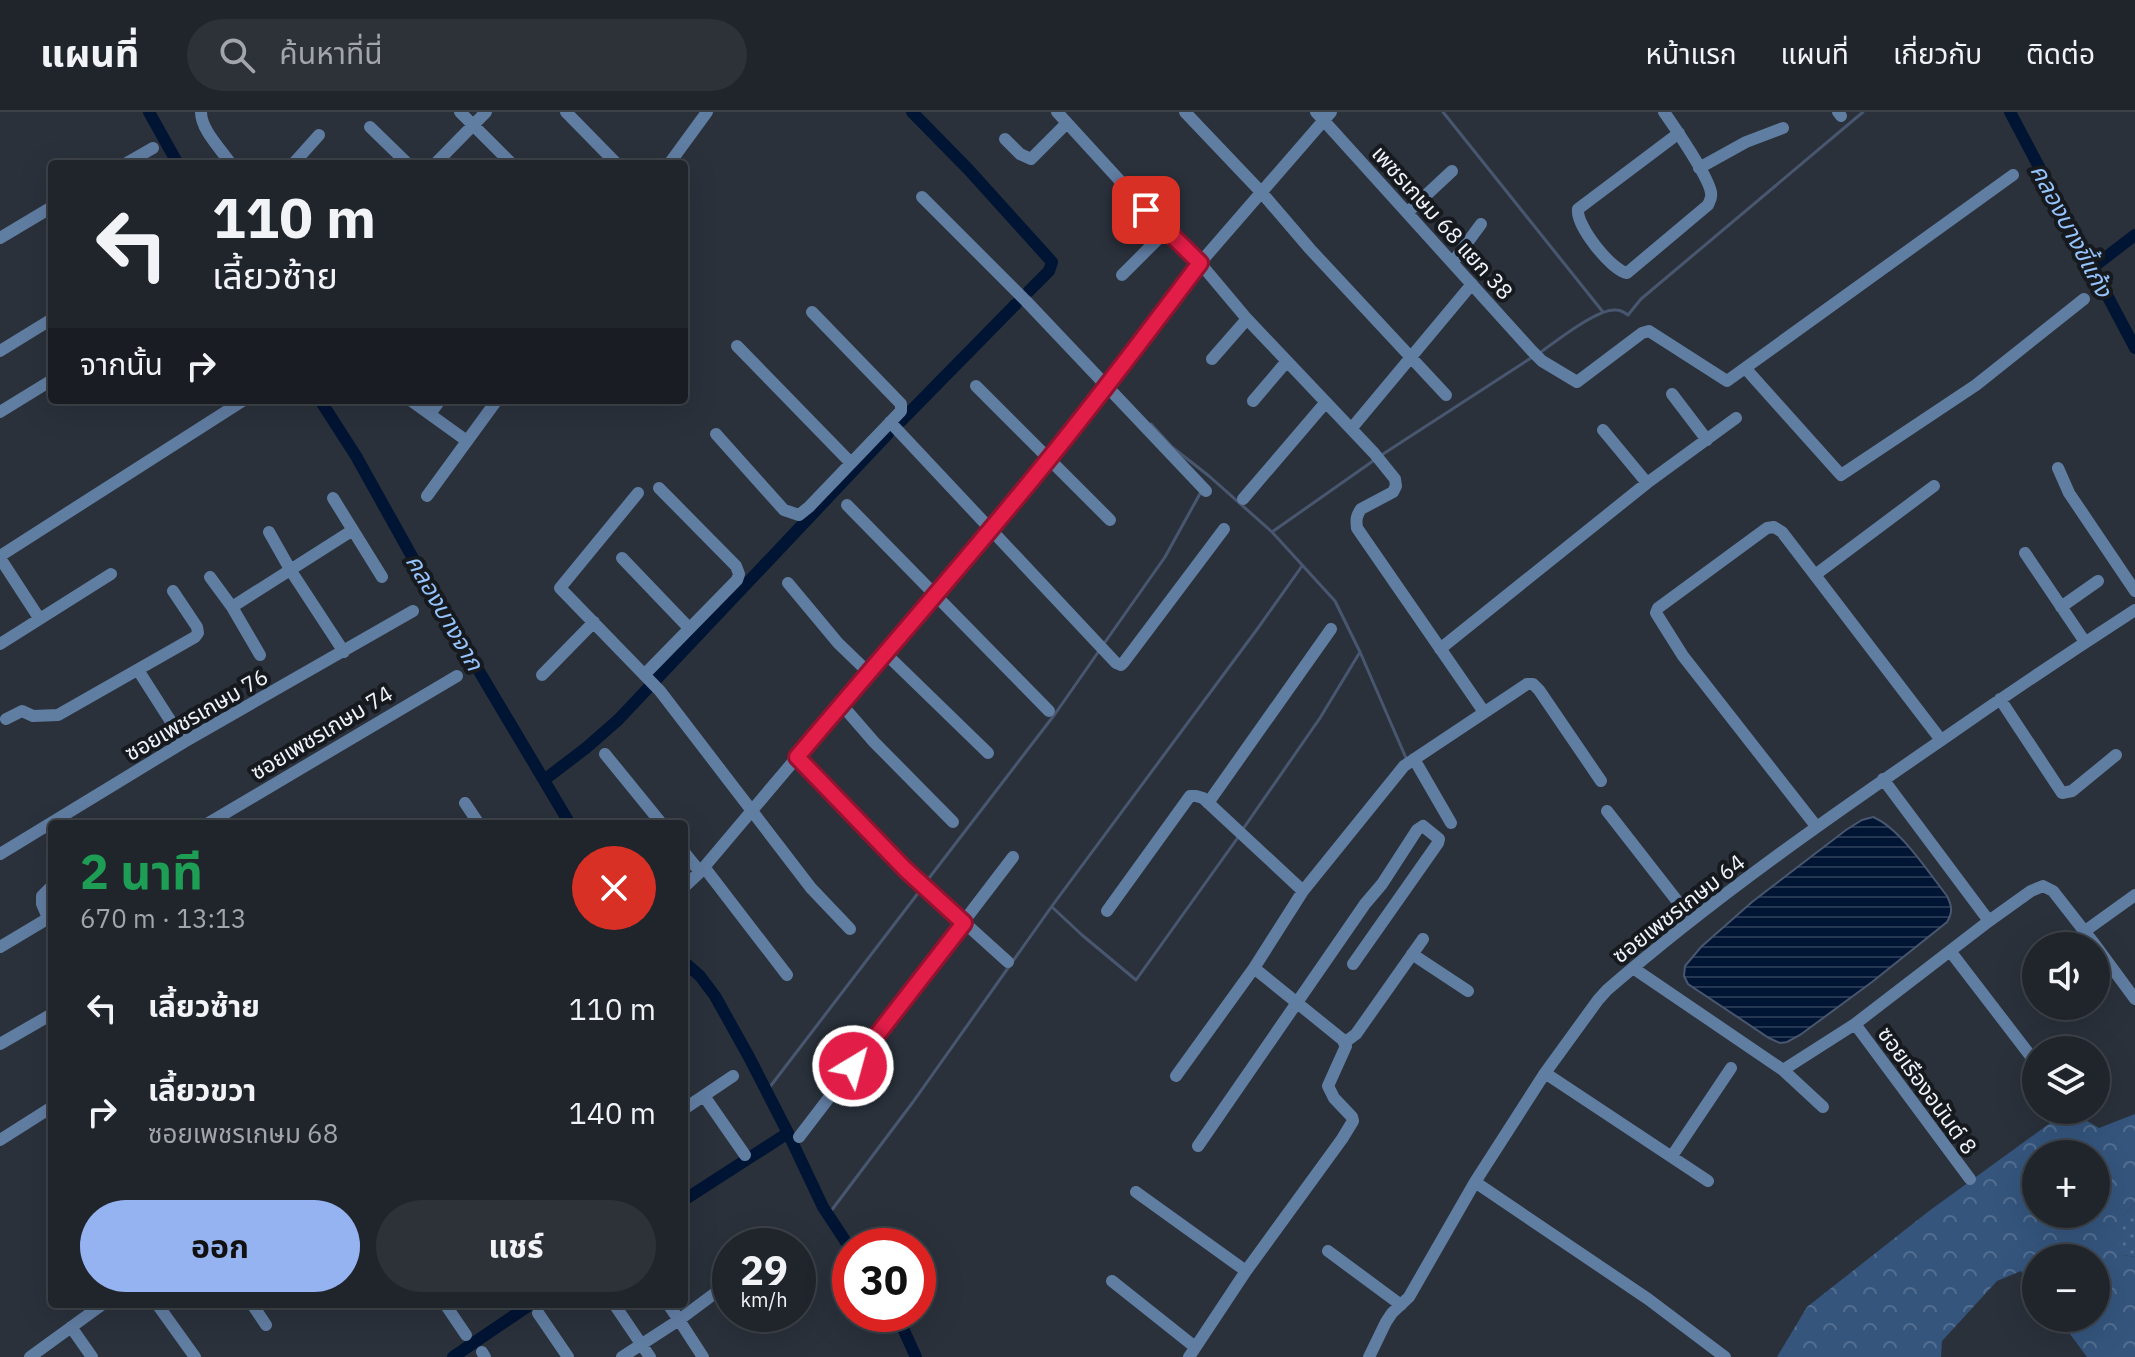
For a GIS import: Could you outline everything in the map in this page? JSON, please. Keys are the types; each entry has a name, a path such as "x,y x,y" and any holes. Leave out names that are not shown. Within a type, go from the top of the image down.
{"street":[{"path":"201,112 206,129 228,160"},
{"path":"460,112 508,160"},
{"path":"439,160 486,112"},
{"path":"566,112 613,160"},
{"path":"672,160 707,112"},
{"path":"1057,112 1166,231 1200,263 1247,319 1395,479 1393,492 1361,509 1356,520 1357,528 1484,712"},
{"path":"1185,112 1446,395"},
{"path":"1664,112 1679,133 1711,188 1712,197 1708,205 1627,273 1618,271 1580,222 1578,209 1679,133"},
{"path":"688,883 1049,459 1200,263 1262,193 1323,115"},
{"name":"เพชรเกษม 68 แยก 38","path":"1323,115 1532,351 1570,380 1577,382 1642,333 1649,331 1727,381 1746,369"},
{"path":"1005,139 1020,154 1031,159 1067,123"},
{"path":"370,127 404,160"},
{"path":"1699,168 1746,142 1783,128"},
{"path":"297,160 319,135"},
{"path":"132,160 153,148"},
{"path":"1408,212 1452,171"},
{"path":"2013,175 1746,369 1841,475 1976,385 2084,299"},
{"path":"922,197 1026,301 1206,491"},
{"path":"0,238 48,209"},
{"path":"1453,262 1481,224"},
{"path":"1122,275 1166,231"},
{"path":"1351,429 1472,284"},
{"path":"716,434 784,510 799,515 901,411 901,404 812,312"},
{"path":"1212,359 1247,319"},
{"path":"0,351 48,321"},
{"path":"737,346 850,462"},
{"path":"1253,401 1287,361"},
{"path":"0,412 48,382"},
{"path":"976,386 1110,520"},
{"path":"1672,394 1707,440"},
{"path":"1243,499 1326,402"},
{"path":"39,618 0,557 238,404"},
{"path":"416,404 467,441"},
{"path":"430,414 437,404"},
{"path":"427,496 494,404"},
{"path":"1440,649 1647,483 1736,418"},
{"path":"890,422 1106,654 1121,665 1224,529"},
{"path":"1603,430 1647,483"},
{"path":"2058,468 2069,493 2135,591"},
{"path":"1815,575 1934,486"},
{"path":"646,677 737,580 739,574 736,566 659,488"},
{"path":"638,493 560,588 660,691 811,888 850,929"},
{"path":"333,498 382,577"},
{"path":"847,505 1049,711"},
{"path":"1816,826 1683,656 1656,613 1658,608 1767,528 1774,527 1782,532 1941,740"},
{"path":"232,607 353,530"},
{"path":"269,532 344,652"},
{"path":"2025,553 2085,642"},
{"path":"622,558 689,628"},
{"path":"0,644 111,574"},
{"path":"210,577 260,655"},
{"path":"2061,607 2098,581"},
{"path":"788,583 838,643 868,672"},
{"path":"6,719 22,711 33,716 58,715 195,637 197,627 173,591"},
{"name":"ซอยเพชรเกษม 64","path":"1369,1357 1386,1322 1409,1297 1475,1182 1545,1073 1598,1000 1692,920 1816,826 2135,610"},
{"name":"ซอยเพชรเกษม 76","path":"56,820 184,742 413,611"},
{"path":"542,675 594,622"},
{"path":"1208,803 1331,629"},
{"path":"885,653 988,753"},
{"path":"138,670 184,742"},
{"name":"ซอยเพชรเกษม 74","path":"214,820 457,676"},
{"path":"1176,1076 1254,968 1303,891 1409,762 1527,684 1533,684 1601,781"},
{"path":"2000,699 2062,793 2072,791 2116,755"},
{"path":"841,704 953,822"},
{"path":"605,754 659,820"},
{"path":"797,757 905,869 1008,962"},
{"path":"1409,762 1451,823"},
{"path":"1883,779 1989,921"},
{"path":"1107,911 1190,796 1208,803 1303,891"},
{"path":"465,803 476,820"},
{"path":"1607,811 1692,920"},
{"name":"ซอยเพชรเกษม 76","path":"0,854 48,825"},
{"path":"1198,1146 1419,827 1423,826 1437,835 1438,843 1353,964"},
{"path":"688,856 787,975"},
{"path":"799,1137 1013,857"},
{"path":"1783,1070 1855,1024 2031,891 2043,886 2053,891 2085,931 2135,895"},
{"path":"48,890 42,896 42,904 48,914"},
{"path":"0,947 48,918"},
{"path":"1344,1043 1356,1034 1423,939"},
{"path":"1950,951 2022,1045"},
{"path":"1412,954 1468,991"},
{"path":"2110,965 2135,999"},
{"path":"1112,1281 1192,1352 1353,1121 1328,1086 1346,1046 1254,968"},
{"path":"1633,968 1783,1070 1823,1107"},
{"path":"0,1044 48,1016"},
{"name":"ซอยเรืองอนันต์ 8","path":"1855,1024 1970,1179"},
{"path":"1672,1156 1731,1068"},
{"path":"1545,1073 1708,1181"},
{"path":"688,1106 733,1076"},
{"path":"704,1096 745,1155"},
{"path":"0,1140 48,1110"},
{"path":"1475,1182 1648,1299 1725,1357"},
{"path":"1136,1192 1246,1271"},
{"path":"1328,1251 1401,1305"},
{"path":"622,1357 712,1295"},
{"path":"30,1357 97,1308"},
{"path":"160,1308 195,1357"},
{"path":"255,1308 266,1325"},
{"path":"448,1308 466,1335"},
{"path":"617,1308 650,1357"},
{"path":"671,1308 703,1357"},
{"path":"538,1313 568,1357"},
{"path":"71,1327 92,1357"}],"green space":[{"path":"2135,1114 2135,1203 2123,1216 2123,1255 2135,1257 2135,1357 2087,1357 2068,1332 2110,1332 2110,1244 2022,1244 2022,1272 1997,1281 1942,1341 1941,1357 1777,1357 1807,1307 1929,1211 2022,1143 2022,1228 2110,1228 2110,1140 2027,1140 2049,1124 2092,1124 2099,1128"},
{"path":"2135,1203 2135,1257 2123,1255 2123,1216"}],"shaded area":[{"path":"1873,817 1904,841 1947,896 1951,909 1947,922 1872,982 1787,1042 1780,1043 1769,1038 1688,984 1684,976 1685,966 1701,947 1752,902 1846,830"}],"waterway":[{"name":"คลองบางจาก","path":"149,112 176,160"},
{"path":"912,112 1052,262 1049,271 1029,291"},
{"path":"1443,112 1603,312"},
{"path":"1541,352 1599,314 1616,310 1628,315 1641,299 1863,112"},
{"name":"คลองบางขี้แก้ง","path":"2010,112 2135,348"},
{"path":"2092,268 2135,235"},
{"path":"901,421 1016,304"},
{"path":"1380,456 1534,356"},
{"name":"คลองบางจาก","path":"323,404 356,456 429,587 568,820"},
{"path":"1151,424 1172,447 1272,532 1335,601 1406,758"},
{"path":"544,780 618,720 888,434"},
{"path":"1272,532 1373,461"},
{"path":"1103,645 1165,557 1202,490"},
{"path":"828,1215 1302,566"},
{"path":"926,882 1055,714 1099,651"},
{"path":"1243,829 1320,718 1360,652"},
{"path":"1052,907 1136,980 1239,836"},
{"path":"766,1092 922,888"},
{"name":"คลองบางจาก","path":"688,966 715,996 788,1133 823,1207 837,1228"},
{"path":"688,1197 788,1133"},
{"path":"453,1357 525,1308"},
{"name":"คลองบางจาก","path":"905,1332 916,1357"}],"route":[{"path":"853,1066 964,923 905,869 797,757 1049,459 1200,263 1146,210"}]}
